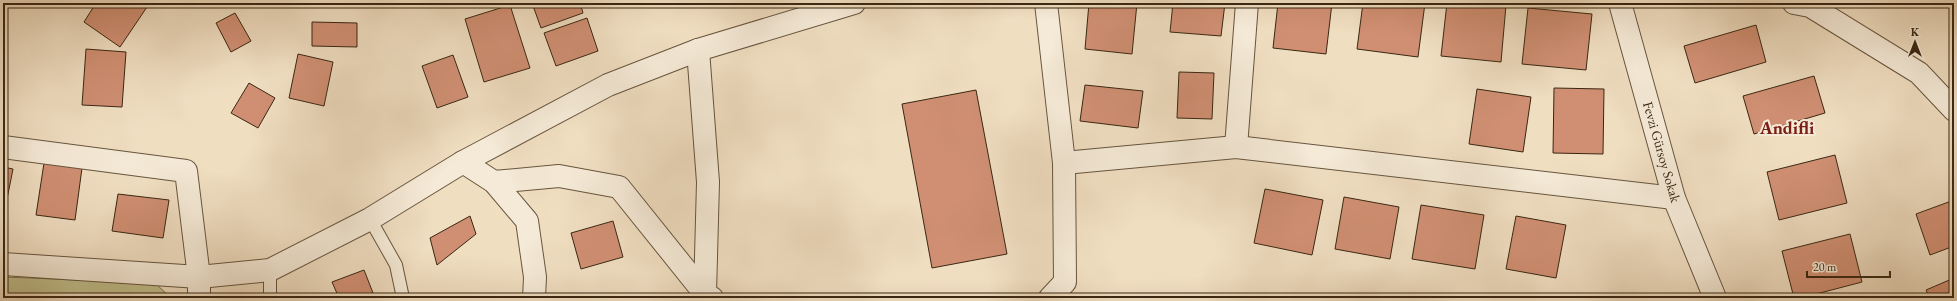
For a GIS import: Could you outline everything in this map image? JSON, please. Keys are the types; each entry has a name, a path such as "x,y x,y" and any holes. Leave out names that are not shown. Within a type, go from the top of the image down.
{"street":[{"path":"3,264 199,288 270,270 370,219 463,162 608,84 698,50 854,3"},
{"path":"1046,3 1064,163 1068,290 1050,298"},
{"path":"1236,147 1247,3"},
{"name":"Fevzi Gürsoy Sokak","path":"1620,3 1674,198 1716,298"},
{"path":"1794,3 1810,6 1919,73 1954,110"},
{"path":"698,50 708,182 708,296"},
{"path":"3,146 186,171 199,288"},
{"path":"1064,163 1236,147 1674,198"},
{"path":"463,162 494,182 527,221 535,277 534,298"},
{"path":"494,182 559,176 619,187 708,296"}],"lane":[{"path":"370,219 396,265 403,298"},
{"path":"270,270 270,298"}],"shaded area":[{"path":"3,277 155,283 171,298 3,298"}],"building":[{"path":"96,3 149,4 120,47 84,22"},
{"path":"532,3 580,3 583,13 541,28"},
{"path":"1089,3 1137,3 1132,54 1085,49"},
{"path":"1173,3 1225,3 1221,36 1170,32"},
{"path":"1278,3 1332,3 1326,54 1273,48"},
{"path":"1363,3 1425,3 1418,57 1357,49"},
{"path":"1447,3 1483,3 1506,5 1501,62 1441,56"},
{"path":"510,5 530,68 484,82 465,19"},
{"path":"1528,8 1592,14 1586,70 1522,64"},
{"path":"235,13 251,41 231,52 216,23"},
{"path":"587,18 598,51 556,66 544,33"},
{"path":"312,22 357,23 357,47 312,46"},
{"path":"1756,25 1766,62 1695,83 1684,46"},
{"path":"86,49 126,52 122,107 82,105"},
{"path":"298,54 333,62 324,106 289,98"},
{"path":"453,55 468,97 437,108 422,66"},
{"path":"1179,72 1214,73 1212,119 1177,118"},
{"path":"1814,76 1825,113 1754,134 1743,96"},
{"path":"249,83 275,98 258,128 231,113"},
{"path":"1085,85 1143,91 1138,128 1080,121"},
{"path":"1554,88 1604,89 1603,154 1553,153"},
{"path":"1477,89 1531,97 1523,152 1469,144"},
{"path":"976,90 1007,254 932,268 902,104"},
{"path":"1835,155 1847,203 1779,220 1767,172"},
{"path":"44,163 82,168 75,220 36,215"},
{"path":"3,167 13,169 6,204 3,203"},
{"path":"1265,189 1323,200 1312,255 1254,243"},
{"path":"118,194 169,200 163,238 112,231"},
{"path":"1344,197 1399,207 1390,259 1335,249"},
{"path":"1954,200 1954,246 1930,255 1916,214"},
{"path":"1421,205 1484,215 1475,269 1412,259"},
{"path":"470,216 476,234 437,265 430,238"},
{"path":"1516,216 1566,225 1556,278 1506,269"},
{"path":"613,221 623,257 581,269 571,233"},
{"path":"1850,234 1862,282 1801,298 1794,298 1782,251"},
{"path":"364,270 375,298 339,298 332,282"},
{"path":"1954,278 1954,298 1930,298 1926,290"}],"district":[{"name":"Andifli","path":"1787,127"}]}
